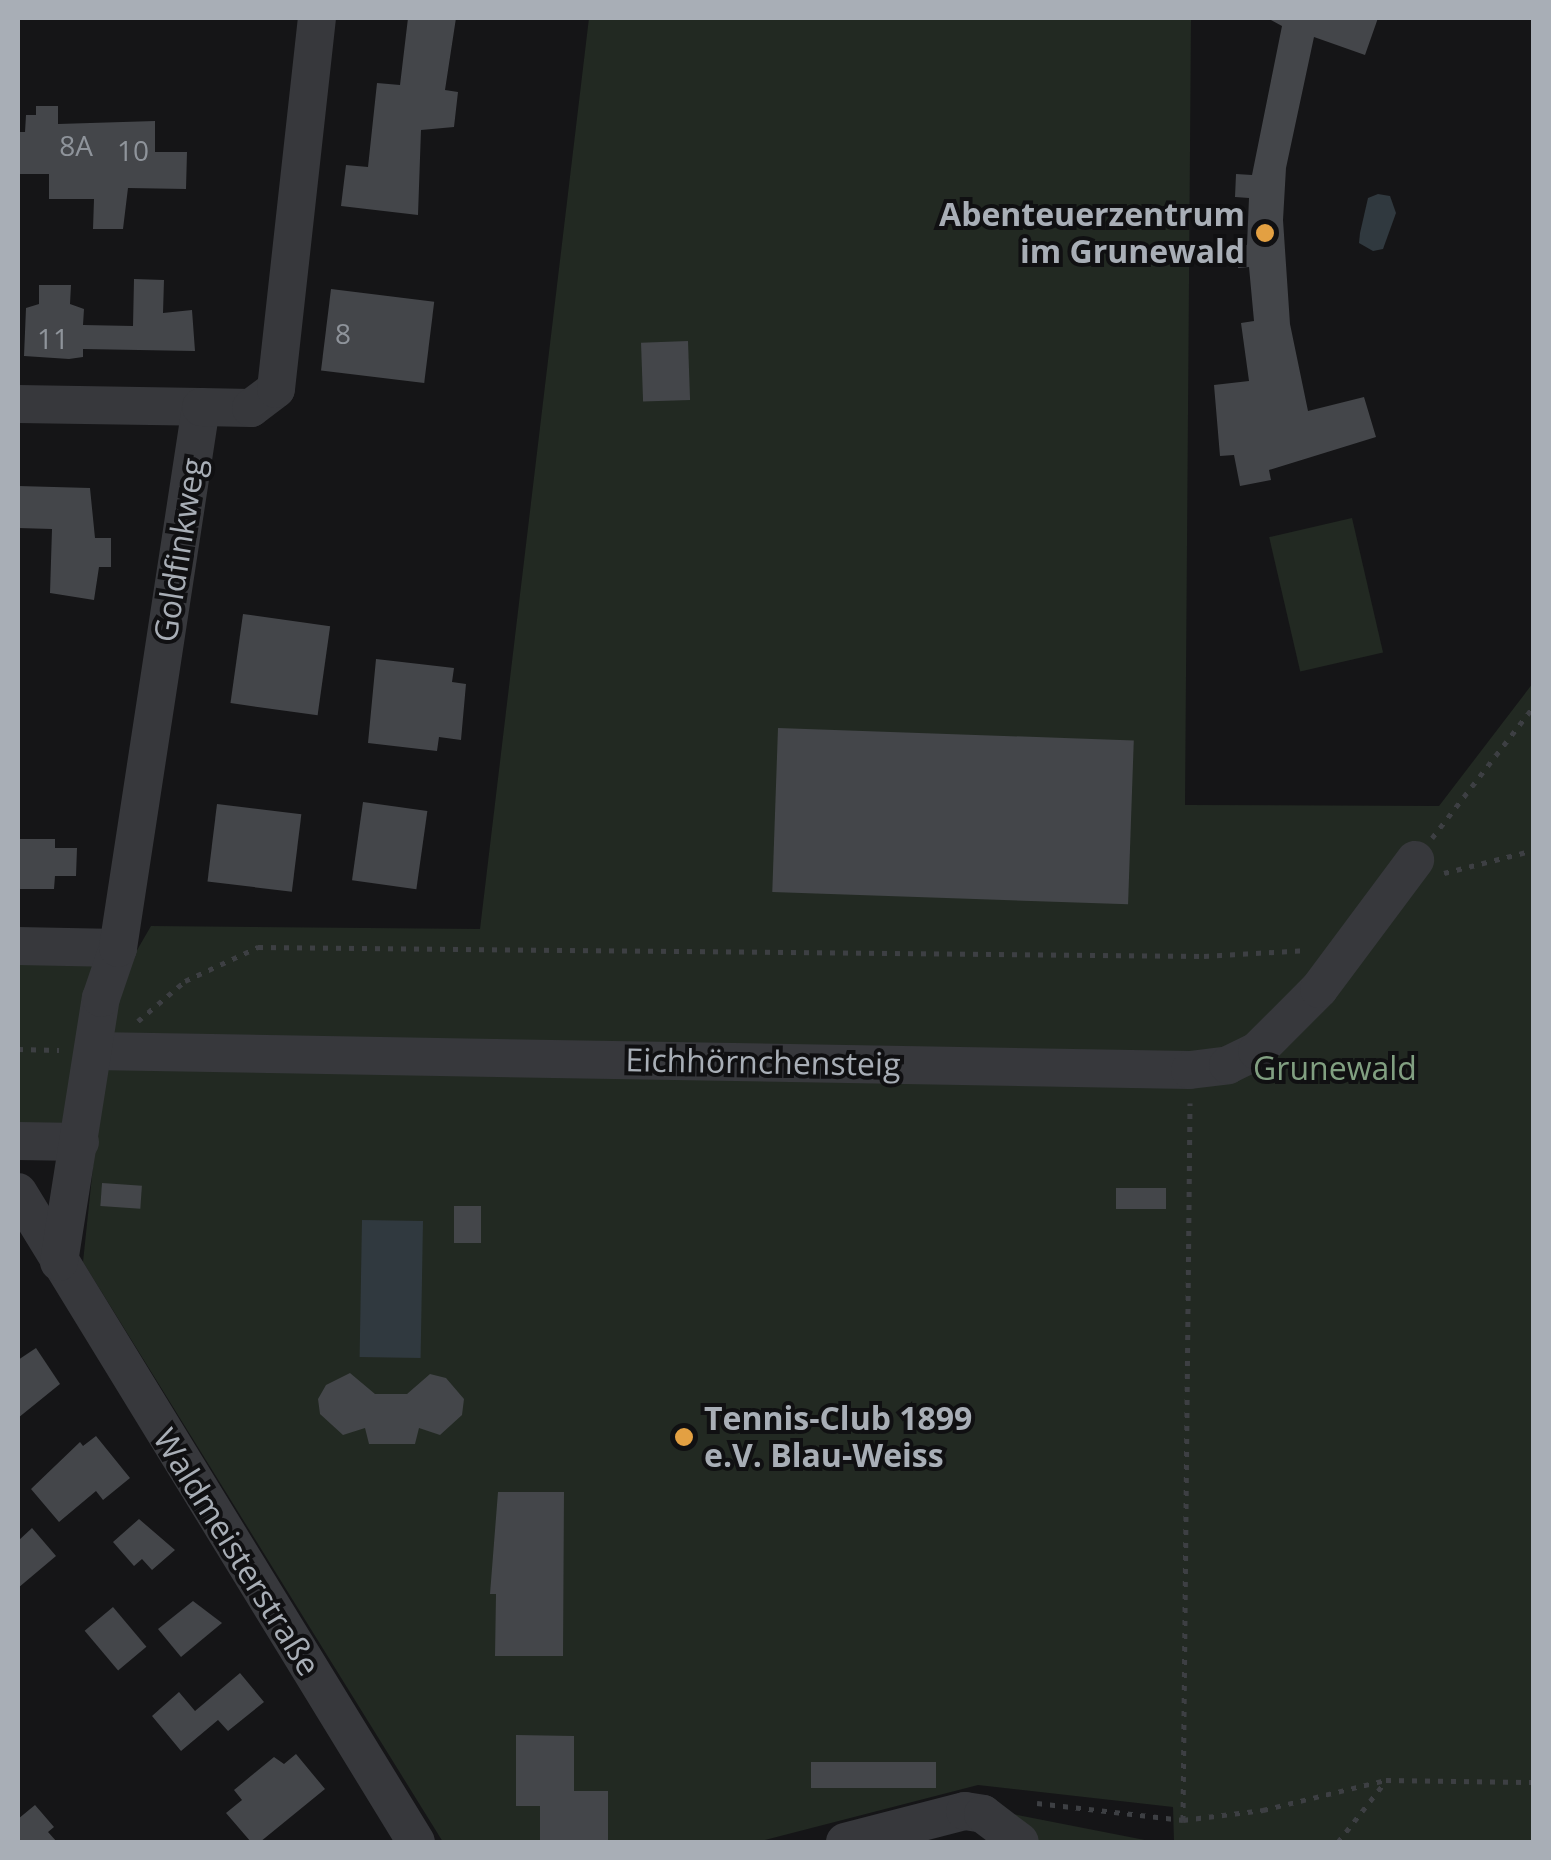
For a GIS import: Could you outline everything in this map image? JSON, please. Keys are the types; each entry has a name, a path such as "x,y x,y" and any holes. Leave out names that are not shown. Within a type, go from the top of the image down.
{"street":[{"path":"18,404 251,408 276,389 316,18"},
{"name":"Goldfinkweg","path":"80,1142 107,1050 101,998 118,948 201,407"},
{"name":"Eichhörnchensteig","path":"107,1050 1190,1070 1228,1066 1257,1051 1351,948 1408,872"},
{"path":"18,946 118,948"},
{"path":"18,1141 80,1142 59,1262"},
{"name":"Waldmeisterstraße","path":"18,1192 416,1842"},
{"path":"844,1842 965,1810 983,1814 1020,1842"}],"path":[{"path":"1408,872 1534,706"},
{"path":"1408,872 1534,850"},
{"path":"18,1049 107,1050 146,1009 185,981 258,946 1184,956 1351,948"},
{"path":"1183,1820 1190,1070"},
{"path":"1338,1842 1386,1780"},
{"path":"1037,1803 1183,1820 1262,1810 1386,1780 1534,1782"}],"green space":[{"name":"Grunewald","path":"589,18 1191,18 1185,805 1439,806 1533,683 1533,1842 1174,1842 1173,1807 978,1785 757,1842 443,1842 83,1262 111,995 151,926 480,929"},
{"path":"1352,518 1383,652 1300,672 1269,537"},
{"path":"18,959 89,962 94,968 73,1122 18,1132"},
{"path":"997,1811 1155,1842 1038,1842"}],"shaded area":[{"path":"1378,194 1390,196 1396,213 1383,249 1373,251 1359,243 1368,198"},
{"path":"362,1220 423,1221 421,1358 360,1357"}],"building":[{"path":"408,18 456,18 445,90 458,92 454,127 421,130 418,215 341,206 346,165 368,167 377,83 400,85"},
{"name":"Abenteuerzentrum im Grunewald","path":"1267,18 1378,18 1365,55 1314,37 1286,168 1283,220 1290,324 1308,411 1364,397 1376,437 1269,470 1271,480 1240,486 1234,455 1220,456 1214,385 1249,381 1241,323 1254,321 1249,267 1238,268 1238,246 1247,245 1249,198 1235,197 1236,174 1252,175 1282,26"},
{"path":"36,106 58,106 58,124 155,121 155,152 187,152 186,189 128,188 123,229 93,229 94,199 49,199 49,174 18,174 18,132 25,132 26,115 36,115"},
{"path":"134,279 164,280 163,313 192,310 195,351 83,349 83,357 69,359 24,356 26,308 39,304 39,285 71,285 70,304 84,309 83,325 133,326"},
{"path":"331,289 434,302 424,383 321,370"},
{"path":"688,341 690,400 643,402 641,343"},
{"path":"18,486 90,488 95,538 111,538 111,567 99,567 94,600 50,593 52,529 18,528"},
{"path":"243,614 330,626 318,715 230,703"},
{"path":"376,659 454,668 452,682 466,684 461,740 439,737 437,751 368,743"},
{"path":"778,728 1134,740 1128,904 772,892"},
{"path":"363,802 427,811 416,889 352,880"},
{"path":"217,804 301,814 292,892 207,881"},
{"path":"20,839 55,839 55,848 77,848 76,876 55,876 54,889 18,889"},
{"path":"102,1183 142,1186 140,1209 100,1206"},
{"path":"1116,1188 1166,1188 1166,1209 1116,1209"},
{"path":"454,1206 481,1206 481,1243 454,1243"},
{"path":"36,1348 60,1384 18,1418 18,1360"},
{"path":"350,1373 375,1394 407,1394 430,1374 446,1378 464,1399 462,1415 440,1435 419,1428 415,1444 369,1444 365,1428 343,1435 320,1414 318,1399 326,1385"},
{"path":"96,1436 130,1478 103,1500 96,1491 59,1522 31,1489 80,1442 83,1446"},
{"path":"498,1492 564,1492 563,1656 495,1656 496,1594 490,1594"},
{"path":"139,1519 175,1550 152,1570 142,1559 134,1566 113,1542"},
{"path":"32,1528 56,1556 18,1588 18,1541"},
{"path":"193,1601 222,1623 181,1657 158,1629"},
{"path":"113,1607 146,1647 118,1671 85,1631"},
{"path":"240,1673 264,1702 228,1731 218,1720 181,1751 152,1716 179,1692 195,1711"},
{"path":"516,1735 574,1736 574,1791 608,1791 608,1842 540,1842 540,1806 516,1806"},
{"path":"296,1754 325,1789 260,1842 251,1842 226,1813 242,1800 234,1790 274,1757 284,1764"},
{"path":"811,1762 936,1762 936,1788 811,1788"},
{"path":"35,1805 54,1827 48,1832 57,1842 18,1842 18,1819"}],"place":[{"name":"Abenteuerzentrum im Grunewald","path":"1265,233"},
{"name":"Tennis-Club 1899 e.V. Blau-Weiss","path":"684,1437"}]}
